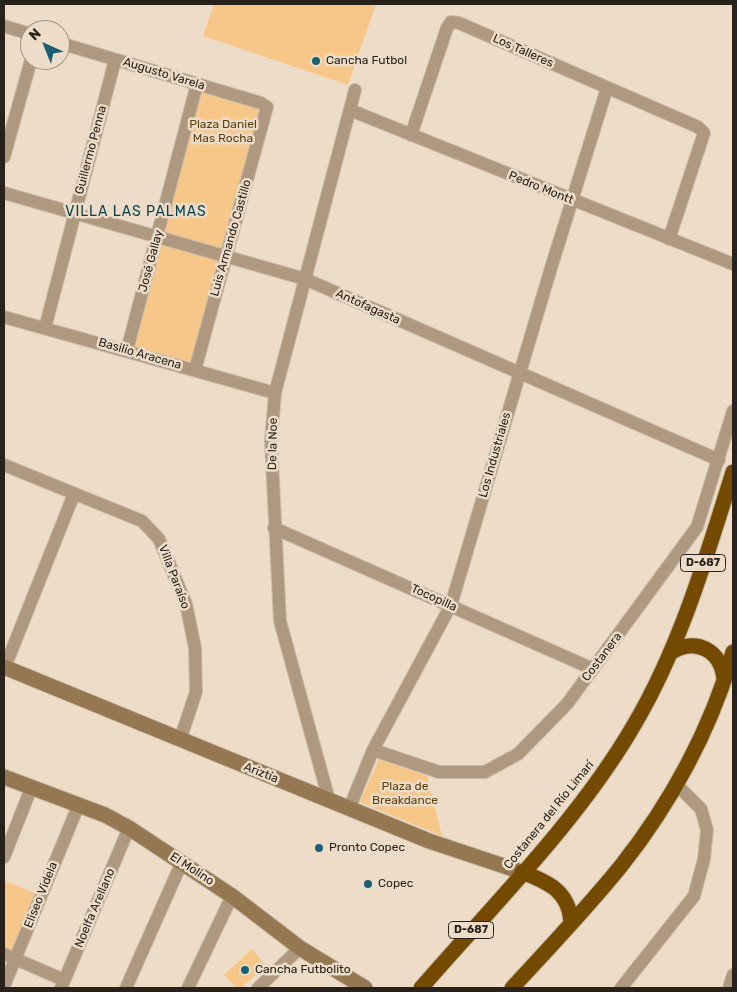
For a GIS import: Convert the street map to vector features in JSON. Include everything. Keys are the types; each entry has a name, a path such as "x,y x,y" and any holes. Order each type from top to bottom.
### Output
{"highway":[{"name":"Costanera del Río Limarí","path":"420,988 564,824 609,764 648,701 670,653 733,472"},
{"path":"670,653 690,645 704,648 718,660 724,680"},
{"path":"512,988 621,865 676,784 701,737 733,652"},
{"path":"522,872 549,883 559,891 568,906 571,922"}],"main road":[{"name":"Ariztía","path":"4,667 430,841 522,872"},
{"name":"El Molino","path":"4,777 79,804 129,828 232,896 300,948 361,987"}],"street":[{"name":"Los Talleres","path":"411,135 447,28 451,22 459,23 698,127 704,133 670,239"},
{"path":"4,26 20,31"},
{"name":"Augusto Varela","path":"70,46 267,107"},
{"name":"Guillermo Penna","path":"45,328 115,60"},
{"path":"4,157 28,70"},
{"name":"José Gallay","path":"127,350 197,84"},
{"name":"Los Industriales","path":"350,809 373,750 451,605 607,88"},
{"name":"De la Noe","path":"329,800 280,621 271,441 275,393 355,90"},
{"name":"Luis Armando Castillo","path":"196,370 225,256 267,107"},
{"name":"Pedro Montt","path":"350,110 733,264"},
{"name":"Antofagasta","path":"4,193 157,235 305,279 519,375 719,460"},
{"name":"Basilio Aracena","path":"4,317 275,393"},
{"name":"Costanera","path":"373,750 439,772 485,772 518,754 567,704 697,527 733,411"},
{"name":"Villa Paraíso","path":"4,466 142,521 159,539 186,604 195,648 196,692 180,740"},
{"path":"4,667 74,494"},
{"name":"Tocopilla","path":"274,528 593,669"},
{"path":"622,988 694,896 704,860 707,830 701,809 676,784"},
{"path":"4,857 32,786"},
{"name":"Eliseo Videla","path":"4,986 10,956 79,804"},
{"name":"Noelfa Arellano","path":"63,984 129,828"},
{"path":"126,988 182,862"},
{"path":"188,988 232,896"},
{"path":"258,988 300,948"},
{"path":"10,956 63,984"},
{"path":"729,988 733,975"}],"green space":[{"name":"Cancha Futbol","path":"214,4 376,4 348,85 203,36"},
{"name":"Plaza Daniel Mas Rocha","path":"199,87 266,107 224,252 161,234"},
{"path":"160,239 222,257 193,365 132,348"},
{"name":"Plaza de Breakdance","path":"379,759 427,776 442,836 360,802"},
{"path":"4,880 39,895 13,952 4,948"},
{"name":"Cancha Futbolito","path":"252,949 266,966 241,988 237,988 224,975"}],"place":[{"name":"Cancha Futbol","path":"316,61"},
{"name":"Pronto Copec","path":"319,848"},
{"name":"Copec","path":"368,884"},
{"name":"Cancha Futbolito","path":"245,970"}],"district":[{"name":"VILLA LAS PALMAS","path":"136,212"}]}
